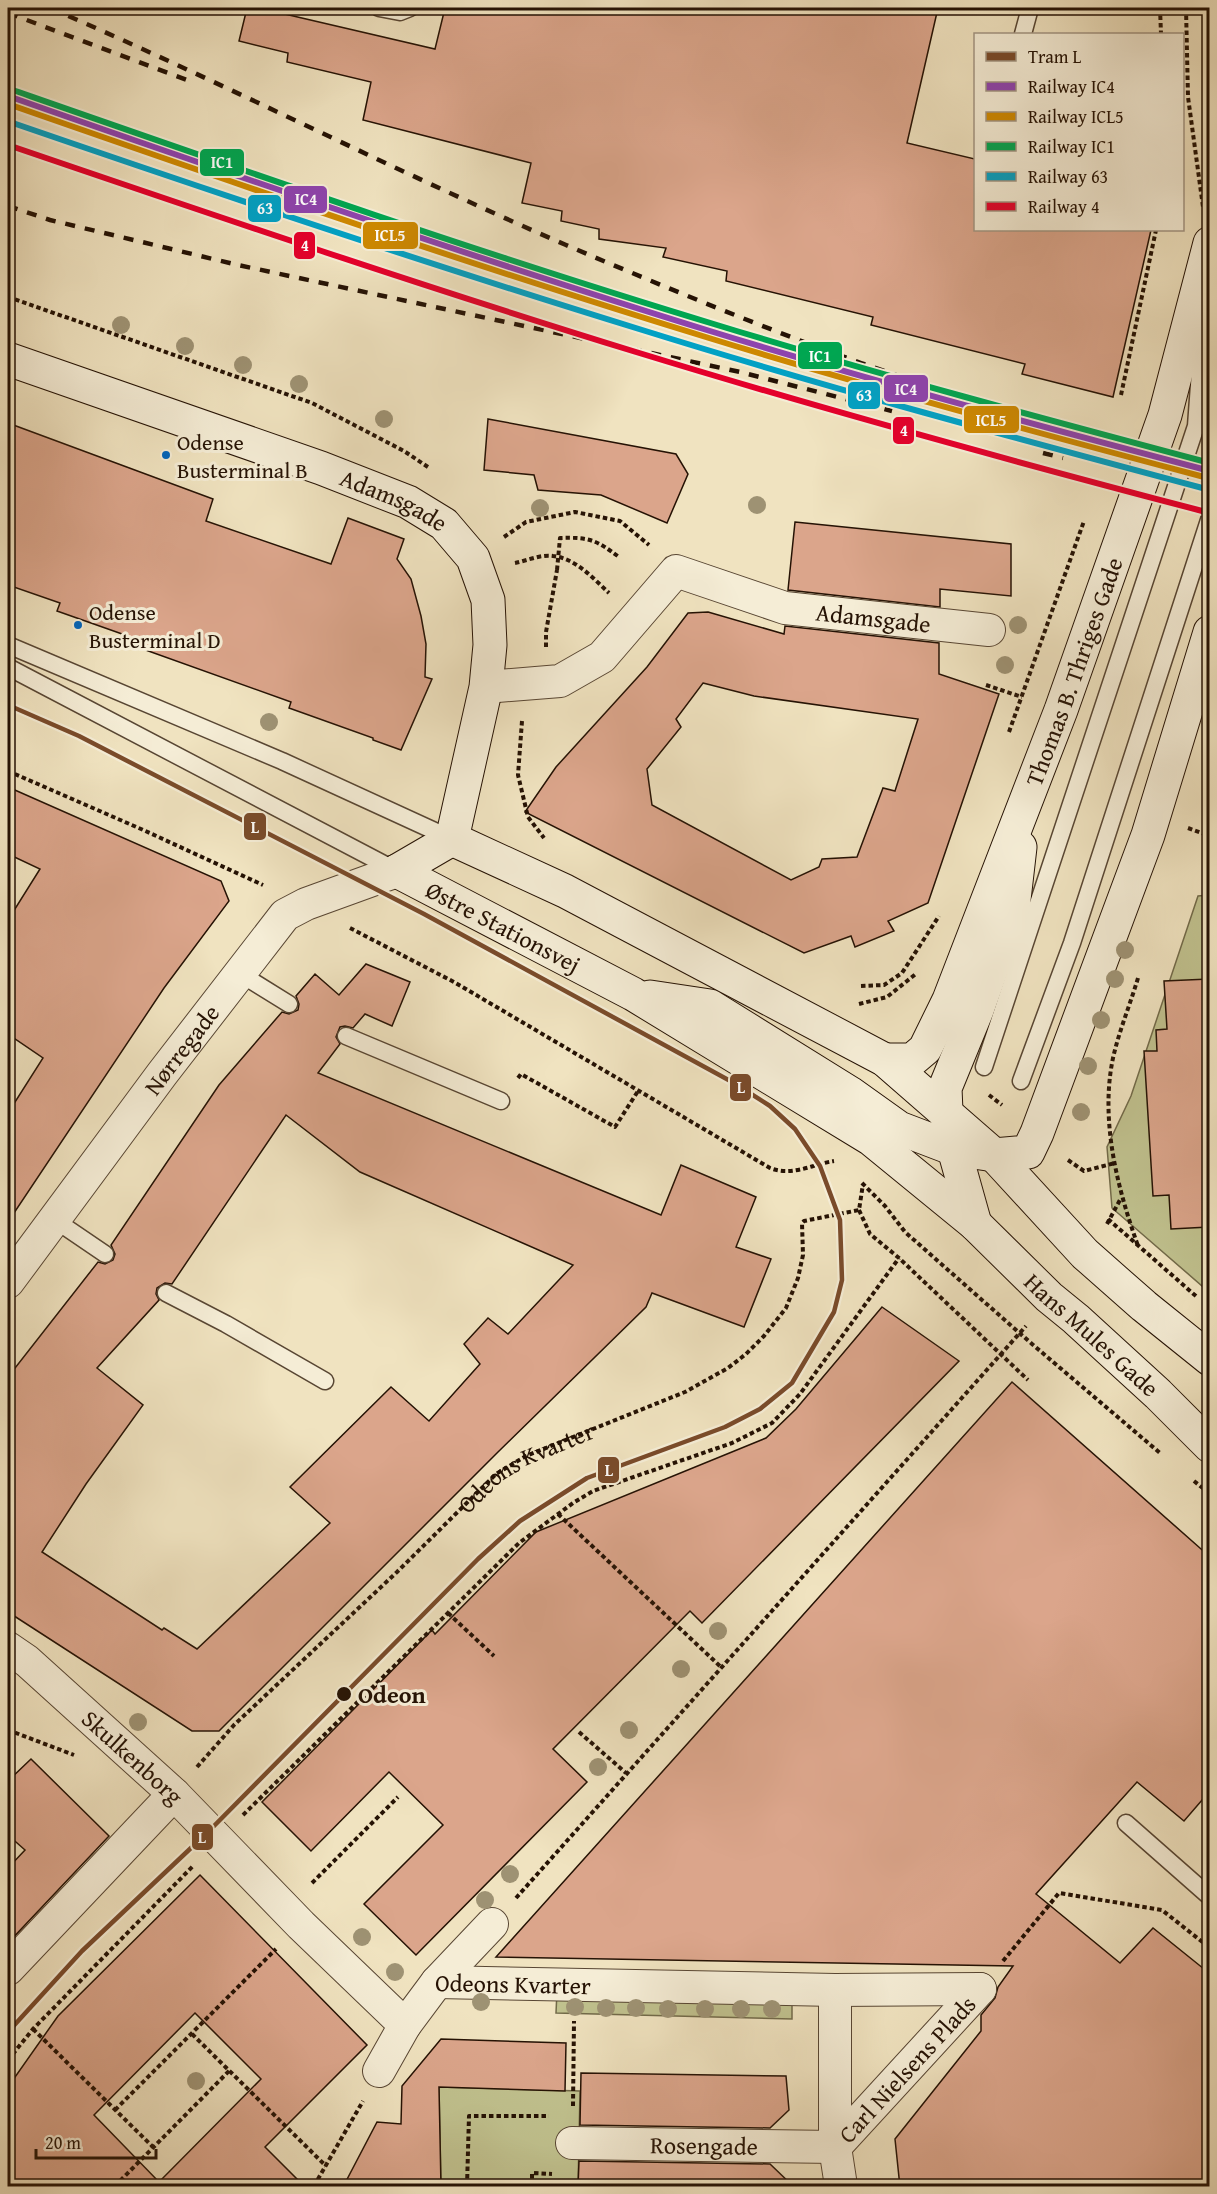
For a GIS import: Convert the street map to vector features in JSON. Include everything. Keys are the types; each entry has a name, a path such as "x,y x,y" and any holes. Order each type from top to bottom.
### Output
{"street":[{"name":"Thomas B. Thriges Gade","path":"885,1060 912,1060 925,1049 949,1000 1065,699 1165,415 1209,246"},
{"name":"Adamsgade","path":"8,360 321,468 408,502 444,524 473,558 488,600 490,645 486,687 452,839"},
{"path":"486,687 560,681 602,657 676,571"},
{"name":"Adamsgade","path":"676,571 785,608 989,630"},
{"path":"633,994 710,1006 850,1093 899,1128 954,1149 994,1155 1028,1152 1148,835 1209,632"},
{"path":"975,1224 946,1113 945,1088 976,1010 1012,908 1024,804"},
{"path":"397,871 452,839 565,891 885,1060 994,1155 1085,1254 1209,1359"},
{"name":"Nørregade","path":"8,1282 162,1074 285,915 306,904 397,871"},
{"name":"Østre Stationsvej","path":"397,871 633,994 871,1139 975,1224"},
{"name":"Hans Mules Gade","path":"975,1224 1049,1297 1158,1394 1209,1446"},
{"path":"1158,1394 1209,1433"},
{"name":"Skulkenborg","path":"8,1648 27,1660 174,1794 285,1909 405,2025"},
{"path":"8,1969 174,1794"},
{"name":"Odeons Kvarter","path":"437,1982 492,1924"},
{"path":"379,2071 405,2025 437,1982"},
{"name":"Odeons Kvarter","path":"437,1982 835,1990 980,1989"},
{"name":"Carl Nielsens Plads","path":"835,2147 980,1989"},
{"path":"835,1990 835,2147 841,2187"},
{"name":"Rosengade","path":"572,2130 835,2147"}],"lane":[{"path":"379,8 400,12 410,8"},
{"path":"1023,33 1030,8"},
{"path":"984,1067 1196,426 1209,246"},
{"path":"1021,1081 1072,943 1209,518"},
{"path":"10,647 282,761 452,839"},
{"name":"Østre Stationsvej","path":"8,667 397,871"},
{"path":"239,974 289,1004"},
{"path":"346,1036 501,1101"},
{"path":"56,1220 105,1254"},
{"path":"166,1293 226,1324 325,1382"},
{"path":"1126,1823 1209,1897"}],"path":[{"path":"1160,8 1161,33"},
{"path":"1186,8 1188,98 1209,246"},
{"path":"1121,395 1156,231"},
{"path":"8,297 312,403 404,451 423,464"},
{"path":"526,522 575,512 620,521 676,571"},
{"path":"1006,740 1084,521"},
{"path":"546,648 546,632 560,538 582,537 599,542 619,556"},
{"path":"515,564 552,555 569,560 589,574 611,595"},
{"path":"526,683 518,775 528,817 549,845"},
{"path":"986,685 1001,690"},
{"path":"8,771 306,904 454,982 778,1172 796,1171 840,1160"},
{"path":"1184,827 1209,836"},
{"path":"861,986 884,986 902,973 942,911"},
{"path":"851,1001 861,1004 887,997 922,969"},
{"path":"1138,1246 1121,1198 1107,1107 1113,1058 1140,970"},
{"path":"501,1101 521,1074 615,1126 638,1091"},
{"path":"1068,1160 1084,1171 1115,1163"},
{"path":"857,1177 885,1206 905,1232 1164,1457"},
{"path":"862,1184 859,1210 870,1234 1028,1380"},
{"path":"1121,1198 1110,1220 1201,1300"},
{"name":"Odeons Kvarter","path":"174,1794 234,1725 397,1572 496,1474 526,1456 685,1392 728,1368 746,1354 786,1308 798,1278 803,1255 802,1223 859,1210"},
{"path":"8,2060 33,2029 219,1839 519,1543 593,1491 732,1443 772,1423 800,1394 898,1258"},
{"path":"492,1924 1021,1333"},
{"path":"1191,1479 1209,1494"},
{"path":"558,1515 722,1668"},
{"path":"448,1613 494,1656"},
{"path":"579,1732 626,1773"},
{"path":"285,1909 398,1797"},
{"path":"980,1989 1059,1893 1162,1910 1209,1948"},
{"path":"115,2110 256,1970"},
{"path":"466,2187 470,2116 572,2130 575,2021 546,2020 547,1984"},
{"path":"33,2029 153,2147"},
{"path":"192,2034 326,2166"},
{"path":"115,2187 230,2070"},
{"path":"314,2187 379,2071"},
{"path":"532,2187 532,2173 554,2174"}],"green space":[{"path":"1209,895 1209,1292 1112,1208 1107,1147 1131,1096 1198,896"},
{"path":"557,1991 792,1997 792,2019 556,2013"},
{"path":"439,2087 580,2091 578,2186 441,2186"}],"building":[{"path":"247,8 259,8 435,49 445,8 938,8 907,143 974,159 974,231 1151,231 1113,397 1022,374 1025,364 871,325 873,317 726,281 727,271 663,257 666,248 599,239 599,229 561,221 562,211 522,203 531,163 363,120 371,82 287,62 288,53 239,41"},
{"path":"488,419 676,454 688,474 667,523 601,495 538,490 534,475 484,470"},
{"path":"8,423 213,499 206,521 331,564 348,518 404,539 397,559 411,579 426,644 425,677 432,679 401,750 289,708 291,702 140,648 142,641 57,611 60,603 8,585"},
{"path":"795,522 1011,544 1011,596 940,589 940,607 788,590"},
{"path":"708,612 784,634 785,626 939,643 939,674 999,694 928,903 888,921 894,931 855,947 851,936 804,953 525,812 556,767 647,667 688,613","holes":["703,683 754,696 918,719 895,791 883,788 857,857 822,859 819,867 791,880 652,805 647,769 681,727 676,719"]},
{"path":"8,787 221,881 229,901 164,988 8,1222 8,1113 43,1058 8,1034 8,920 40,869 8,854"},
{"path":"366,964 410,982 392,1026 365,1014 353,1028 340,1027 336,1037 340,1044 318,1073 661,1215 681,1165 756,1197 736,1247 771,1259 744,1327 652,1293 646,1307 219,1731 192,1731 8,1612 8,1377 98,1262 105,1264 113,1260 115,1254 111,1245 219,1085 282,1012 289,1014 298,1010 299,1004 296,996 315,974 339,995","holes":["286,1115 360,1172 573,1265 508,1334 488,1318 464,1344 480,1364 429,1421 391,1387 290,1487 330,1523 197,1649 164,1628 162,1630 42,1552 86,1484 143,1405 97,1368 159,1300 156,1294 157,1288 165,1283 172,1284"]},
{"path":"1209,979 1209,1227 1171,1229 1169,1195 1153,1196 1144,1051 1157,1051 1156,1030 1167,1029 1164,981"},
{"path":"882,1307 959,1361 702,1623 690,1611 553,1749 587,1782 416,1955 364,1904 443,1825 389,1772 311,1851 262,1802 432,1630 435,1634 536,1532 766,1438 796,1409"},
{"path":"1012,1382 1209,1556 1209,1792 1184,1821 1137,1782 1036,1894 1120,1963 1153,1928 1209,1973 1209,2187 900,2187 895,2139 981,2031 981,2015 995,1998 998,1987 1013,1966 496,1957"},
{"path":"31,1759 109,1836 8,1943 8,1868 25,1850 8,1835 8,1781"},
{"path":"200,1875 367,2045 265,2147 305,2187 22,2187 8,2172 8,2087 58,2016","holes":["195,2013 261,2079 159,2182 94,2115"]},
{"path":"441,2039 566,2043 565,2091 439,2087 441,2187 343,2187 377,2122 401,2124 402,2086"},
{"path":"581,2073 786,2076 789,2110 770,2128 580,2125"},
{"path":"579,2161 770,2164 794,2187 578,2187"}],"railway":[{"path":"50,8 519,225 723,310 904,378 1210,470"},
{"path":"8,13 195,83"},
{"path":"8,206 50,220 238,265 740,372 892,411"},
{"path":"1043,453 1063,458"}],"tram line":[{"name":"L","path":"8,705 79,736 424,914 734,1083 770,1106 795,1129 820,1166 840,1220 842,1280 834,1312 792,1383 760,1409 725,1427 587,1478 520,1521 478,1559 210,1830 82,1951 8,2032"}],"rail line":[{"name":"IC1","path":"10,89 362,211 628,298 901,379 1210,463"},
{"name":"IC4","path":"8,96 358,217 710,331 959,404 1210,471"},
{"name":"ICL5","path":"8,104 182,165 621,311 895,393 1208,478"},
{"name":"63","path":"10,122 402,254 710,351 1210,490"},
{"name":"4","path":"8,145 399,277 636,352 920,435 1206,512"}],"place":[{"name":"Odense Busterminal B","path":"166,455"},
{"name":"Odense Busterminal D","path":"78,625"},
{"name":"Odeon","path":"344,1694"}]}
